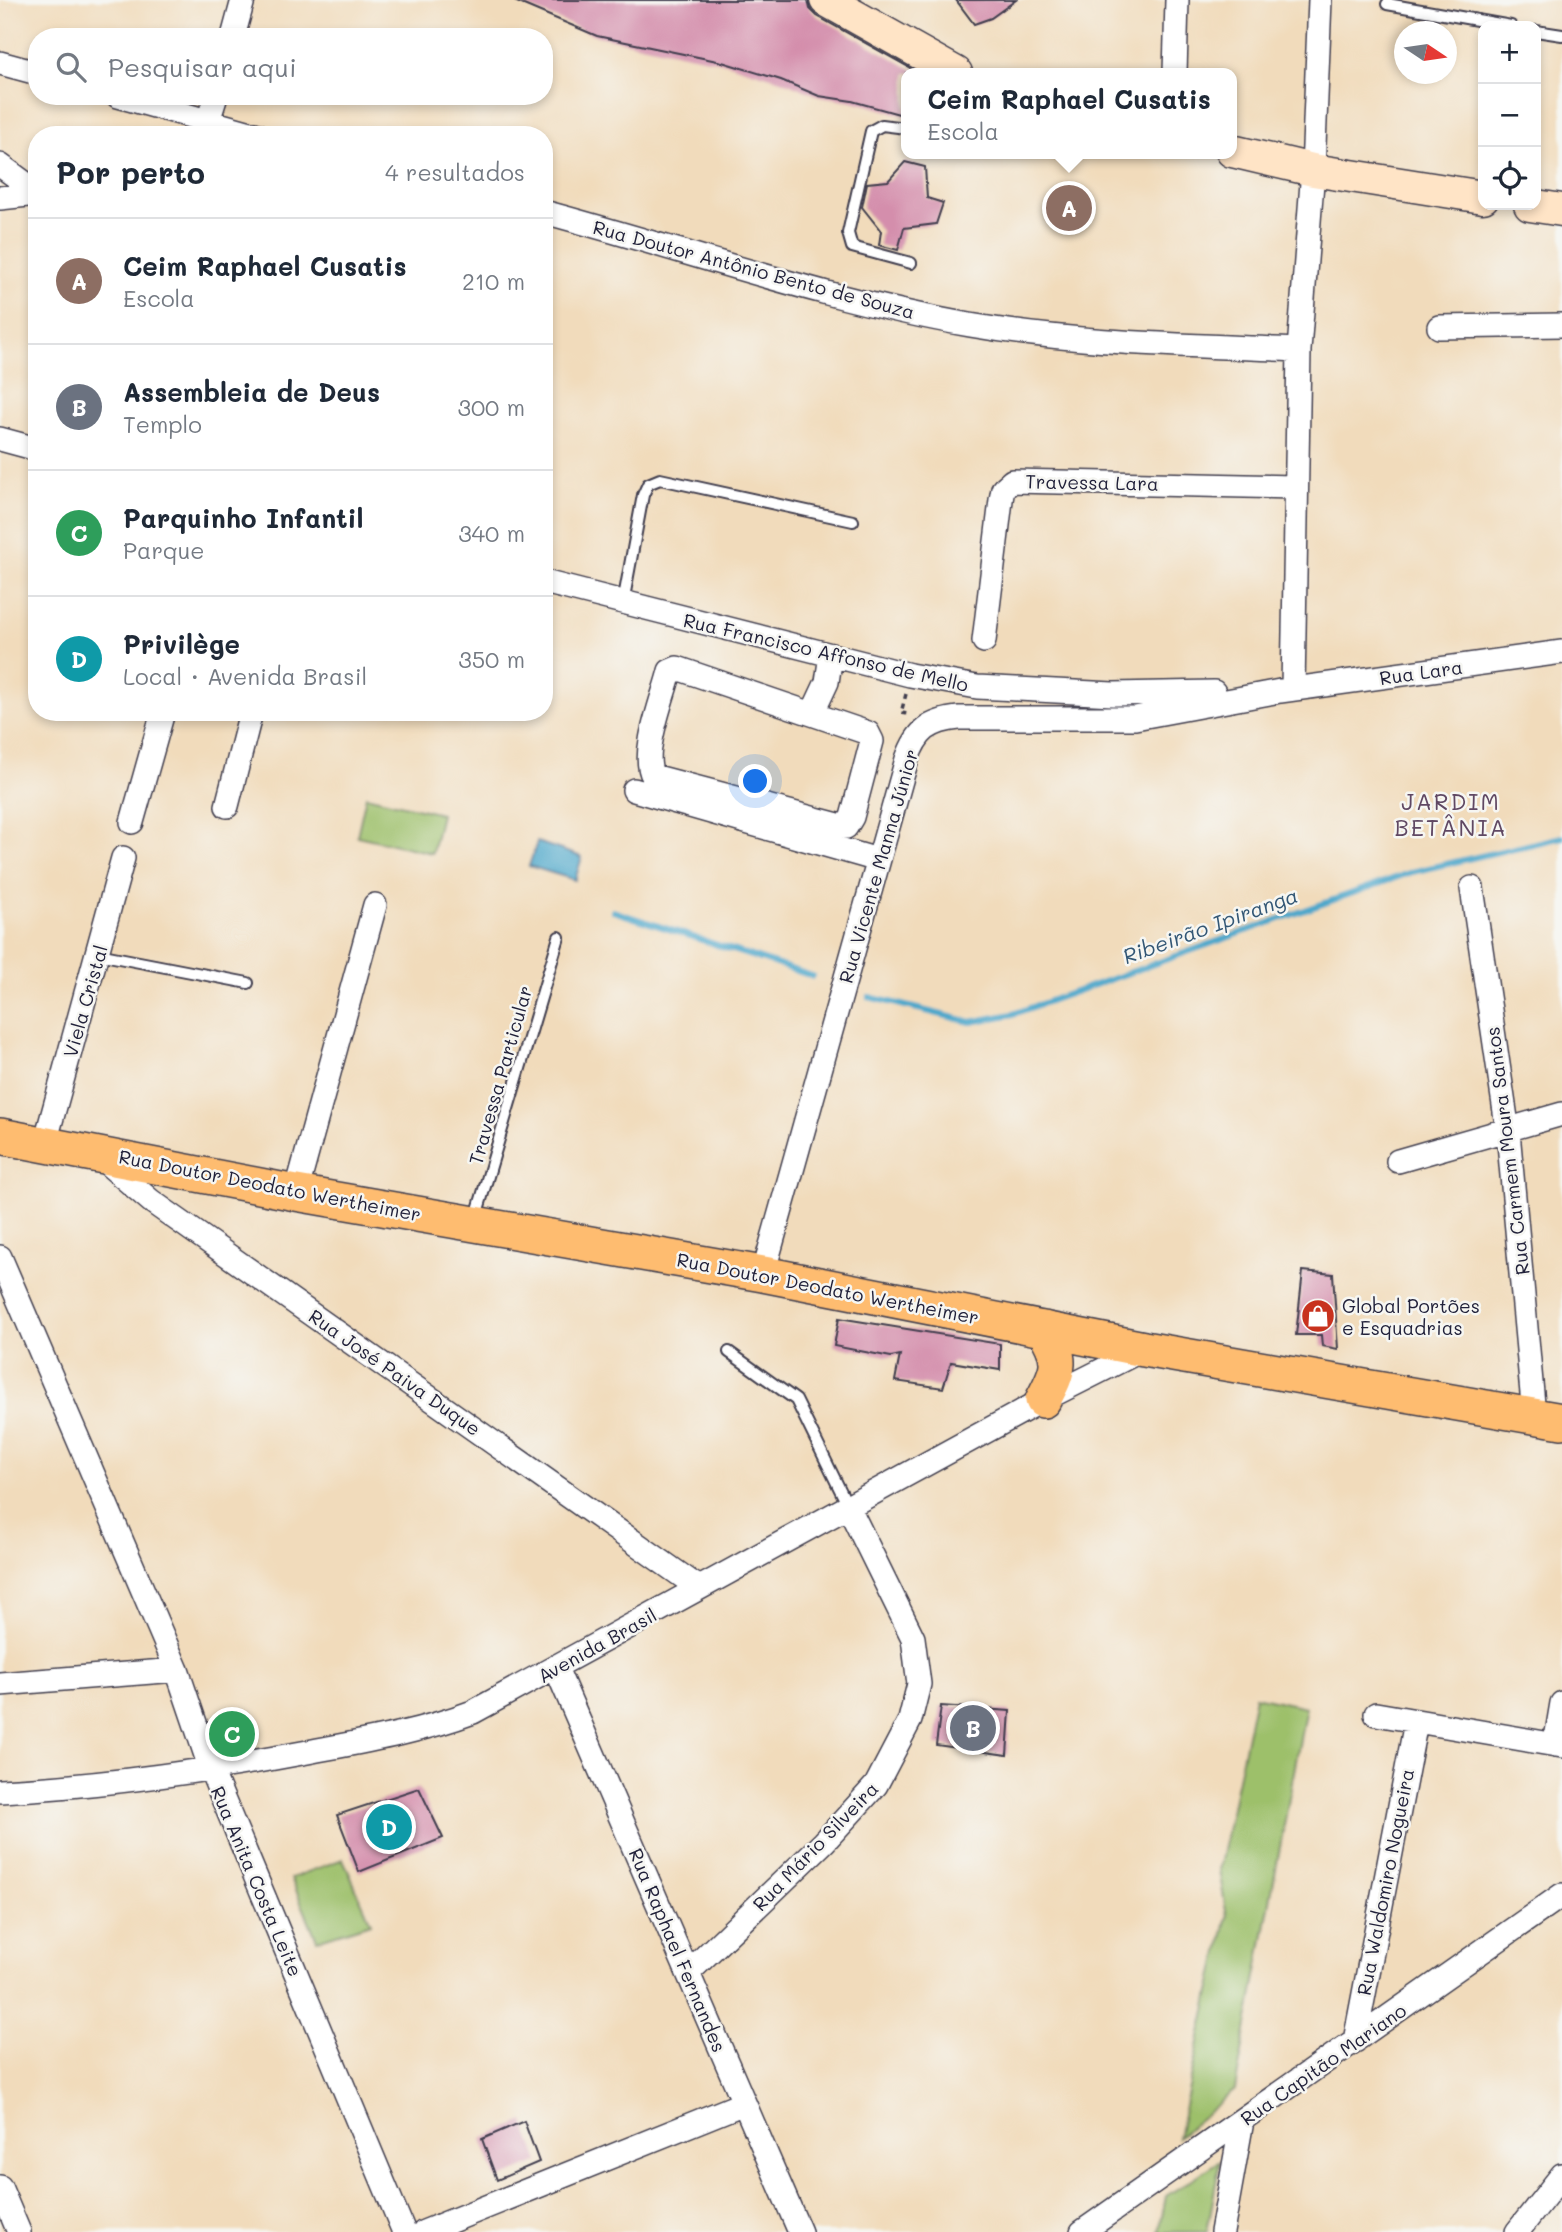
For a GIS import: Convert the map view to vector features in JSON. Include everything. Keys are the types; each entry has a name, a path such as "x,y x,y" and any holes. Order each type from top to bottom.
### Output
{"main road":[{"path":"826,0 855,8 948,68"},
{"path":"1237,152 1313,170 1478,196"},
{"path":"1541,207 1562,210"},
{"name":"Rua Doutor Deodato Wertheimer","path":"0,1136 296,1193 763,1274 1144,1349 1548,1418"},
{"path":"1043,1400 1059,1365 1057,1350 1044,1329"}],"street":[{"path":"235,28 243,0"},
{"path":"1175,68 1177,0"},
{"path":"940,720 1135,718 1286,690 1299,350 1313,170 1320,0"},
{"path":"0,63 28,71"},
{"path":"150,105 226,126"},
{"path":"208,121 213,105"},
{"path":"0,165 28,186"},
{"path":"0,198 28,194"},
{"name":"Rua Doutor Antônio Bento de Souza","path":"553,215 862,302 969,325 1060,339 1299,350"},
{"path":"1439,327 1562,325"},
{"path":"0,439 28,447"},
{"name":"Travessa Lara","path":"984,641 1001,500 1003,489 1012,481 1294,487"},
{"name":"Rua Francisco Affonso de Mello","path":"553,584 910,675 976,687 1113,694 1286,690"},
{"name":"Rua Lara","path":"1286,690 1562,652"},
{"path":"813,715 827,682 831,655"},
{"path":"677,667 813,715 857,728 868,733 872,741 852,817 846,827 653,776 648,768 648,752 670,671 677,667"},
{"name":"Rua Vicente Manna Júnior","path":"763,1274 913,743 923,728 940,720"},
{"path":"132,822 160,721"},
{"path":"227,806 249,721"},
{"path":"634,790 878,860"},
{"name":"Viela Cristal","path":"45,1143 99,954 123,858"},
{"name":"Rua Carmem Moura Santos","path":"1472,888 1548,1418"},
{"path":"296,1193 375,905"},
{"path":"1398,1161 1508,1132 1562,1114"},
{"name":"Rua José Paiva Duque","path":"94,1152 151,1201 699,1588"},
{"name":"Rua Anita Costa Leite","path":"0,1257 177,1670 211,1770 404,2232"},
{"name":"Avenida Brasil","path":"0,1791 79,1787 211,1770 436,1726 472,1712 556,1668 1043,1400 1144,1349"},
{"name":"Rua Mário Silveira","path":"688,1973 824,1842 876,1784 910,1720 919,1684 913,1638 848,1506"},
{"name":"Rua Raphael Fernandes","path":"556,1668 800,2232"},
{"path":"0,1684 177,1670"},
{"path":"1376,1714 1559,1746 1562,1703"},
{"name":"Rua Waldomiro Nogueira","path":"1355,2041 1416,1722"},
{"name":"Rua Capitão Mariano","path":"1082,2232 1562,1895"},
{"path":"425,2232 744,2103"},
{"path":"1222,2232 1242,2121"},
{"path":"1517,2232 1562,2175"},
{"path":"0,2186 19,2232"}],"lane":[{"path":"1387,4 1483,21"},
{"path":"1541,32 1562,35"},
{"path":"901,127 882,125 871,131 848,233 852,247 911,263"},
{"path":"623,603 643,495 648,484 660,478 853,521"},
{"name":"Travessa Particular","path":"474,1223 559,937"},
{"path":"99,954 248,982"},
{"path":"729,1352 796,1400 848,1506"}],"path":[{"path":"910,675 901,713 940,720"}],"green space":[{"path":"366,796 441,814 432,853 357,836"},
{"path":"1255,1696 1306,1707 1235,2090 1178,2137 1227,1916 1219,1870"},
{"path":"343,1859 371,1923 317,1940 291,1878"},
{"path":"1220,2161 1207,2232 1159,2232 1166,2196"}],"water":[{"path":"537,842 582,857 575,880 529,866"}],"building":[{"path":"512,0 808,0 810,9 817,16 910,68 901,68 901,115 852,101 819,96 781,80 722,62 597,36"},
{"path":"956,0 1016,0 991,18 974,24"},
{"path":"905,162 925,167 927,198 943,203 936,224 904,228 898,250 879,245 881,231 862,207 867,183 888,181"},
{"name":"Global Portões e Esquadrias","path":"1303,1271 1333,1274 1338,1349 1322,1346 1321,1335 1296,1335"},
{"path":"839,1318 1000,1344 1000,1370 951,1362 943,1388 895,1381 900,1355 891,1357 834,1346"},
{"path":"941,1706 1010,1711 1007,1755 936,1745"},
{"path":"419,1788 443,1838 359,1872 337,1815"},
{"path":"524,2121 539,2162 497,2180 482,2139"}],"waterway":[{"name":"Ribeirão Ipiranga","path":"869,997 971,1022 1013,1014 1412,872 1562,837"},
{"path":"613,911 812,976"}],"place":[{"name":"Ceim Raphael Cusatis","path":"1069,208"},
{"name":"Global Portões e Esquadrias","path":"1318,1316"},
{"name":"Assembleia de Deus","path":"973,1728"},
{"name":"Parquinho Infantil","path":"232,1734"},
{"name":"Privilège","path":"389,1827"}],"district":[{"name":"JARDIM BETÂNIA","path":"1451,814"}]}
